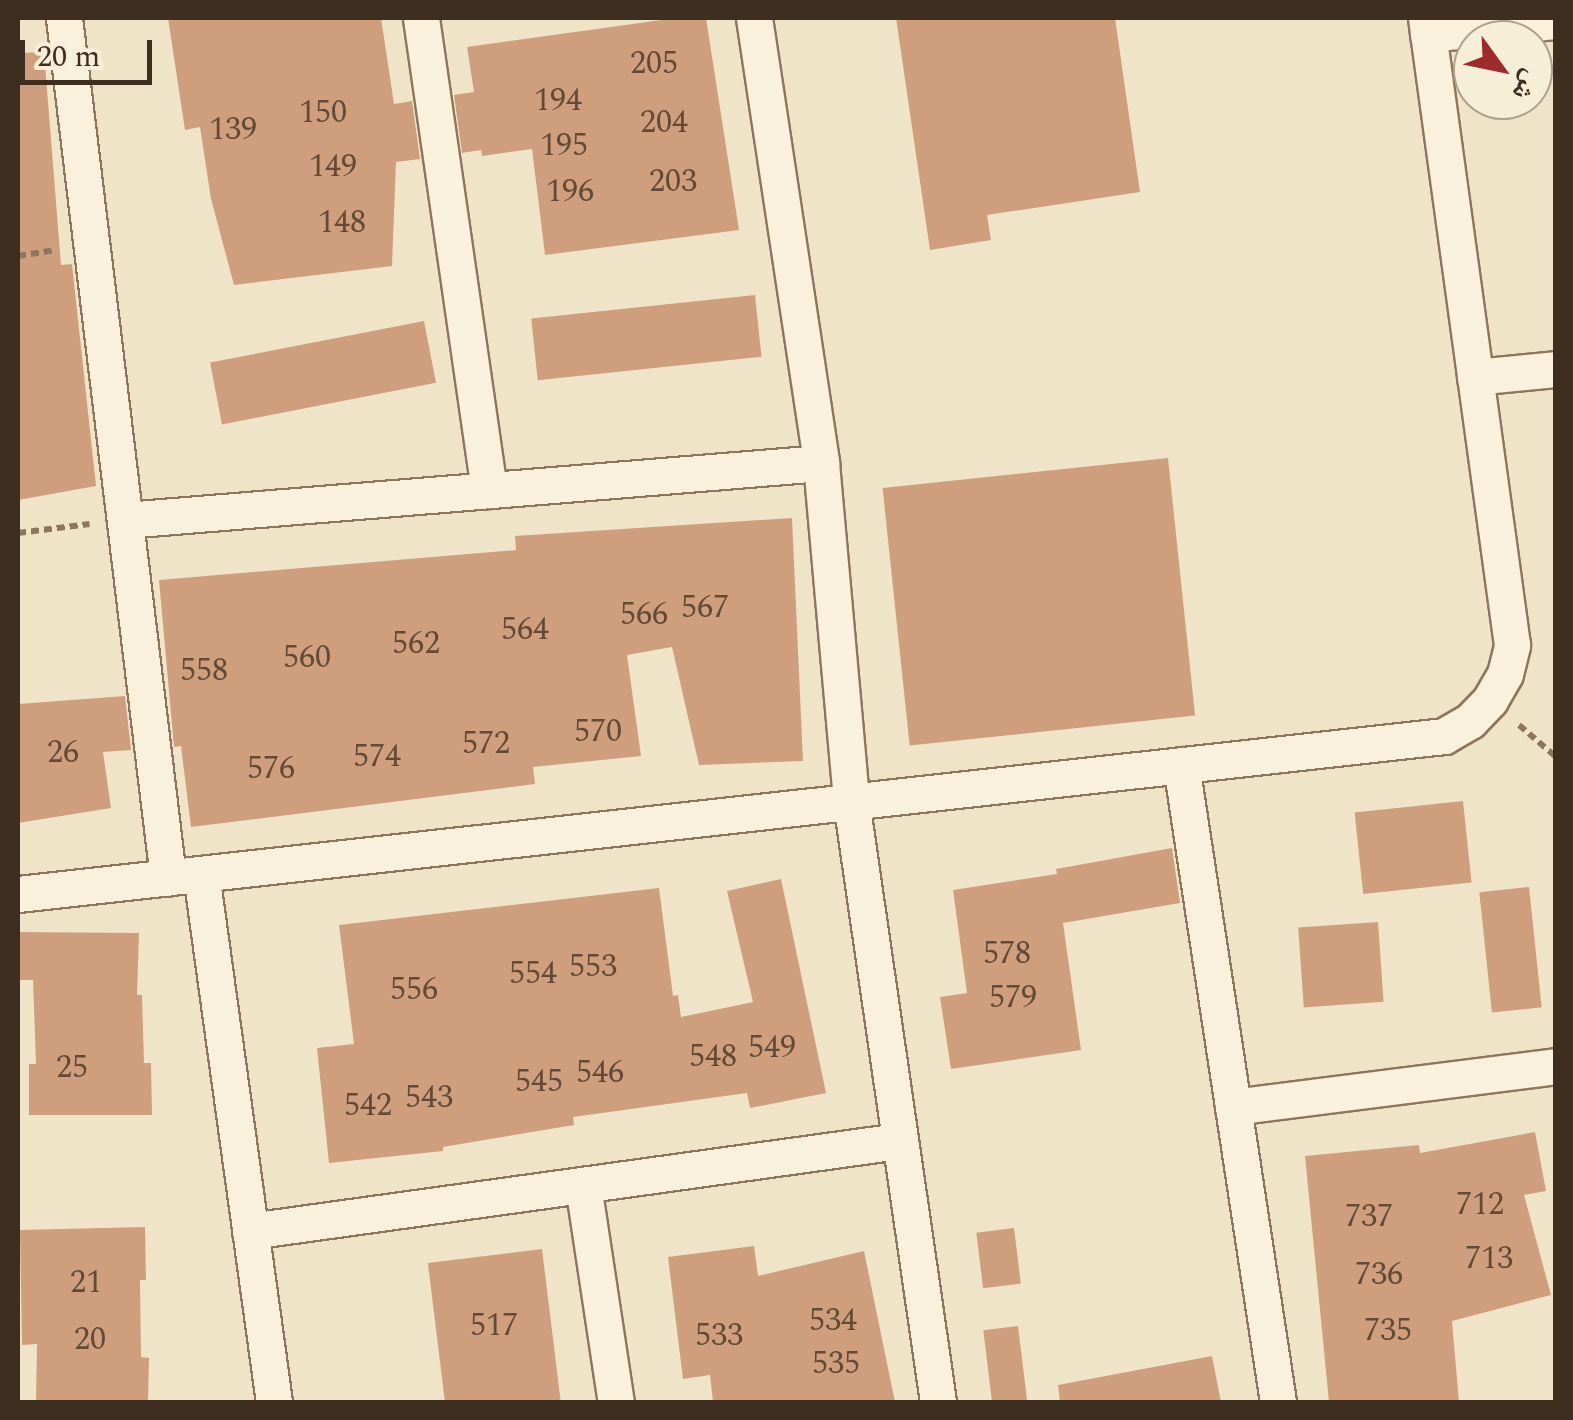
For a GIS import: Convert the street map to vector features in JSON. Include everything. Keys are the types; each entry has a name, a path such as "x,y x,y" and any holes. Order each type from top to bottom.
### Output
{"street":[{"path":"64,18 124,520 184,876 250,1231 274,1402"},
{"path":"421,18 489,490"},
{"path":"754,18 821,463 851,802 938,1402"},
{"path":"18,894 1444,736 1470,721 1490,700 1505,674 1512,645 1427,26 1556,22"},
{"path":"1475,377 1556,369"},
{"path":"124,520 821,463"},
{"path":"1181,764 1278,1402"},
{"path":"1233,1107 1556,1066"},
{"path":"250,1231 900,1141"},
{"path":"583,1185 616,1402"}],"path":[{"path":"18,533 124,520"}],"building":[{"path":"168,18 381,18 394,104 412,101 420,159 396,162 392,266 234,285 211,199 200,127 185,130"},
{"path":"676,18 706,18 739,230 545,255 532,149 482,156 481,150 462,153 454,95 474,92 467,47"},
{"path":"896,18 1115,18 1140,192 987,215 991,240 930,250"},
{"path":"44,52 61,265 72,264 96,486 18,500 18,53"},
{"path":"755,295 761,357 538,380 531,319"},
{"path":"424,321 436,383 222,424 210,363"},
{"path":"1168,458 1195,716 910,746 883,488"},
{"path":"792,518 803,761 699,765 672,647 627,655 641,756 533,767 535,784 191,827 181,746 174,747 159,580 516,550 515,536"},
{"path":"125,696 131,750 103,752 111,808 18,823 18,704"},
{"path":"1463,801 1472,883 1363,894 1355,812"},
{"path":"1172,848 1180,903 1063,923 1081,1050 951,1069 940,997 967,993 953,890 1057,874 1056,869"},
{"path":"781,879 826,1093 750,1108 747,1093 573,1117 574,1125 443,1147 443,1151 329,1163 317,1048 354,1044 339,925 659,888 673,996 678,995 681,1017 753,1002 727,891"},
{"path":"1529,887 1542,1007 1492,1013 1479,892"},
{"path":"1378,922 1384,1002 1304,1007 1298,928"},
{"path":"18,932 139,933 137,995 142,995 144,1063 151,1063 152,1115 29,1115 29,1064 36,1064 33,980 18,980"},
{"path":"1535,1132 1546,1191 1524,1195 1551,1295 1452,1321 1459,1402 1329,1402 1305,1156 1419,1145 1420,1153"},
{"path":"145,1227 146,1280 140,1280 141,1357 149,1358 148,1402 36,1402 37,1344 22,1345 20,1230"},
{"path":"1014,1228 1021,1284 983,1288 976,1233"},
{"path":"754,1246 758,1276 864,1251 895,1402 713,1402 710,1375 683,1379 668,1257"},
{"path":"542,1249 561,1402 445,1402 428,1263"},
{"path":"1018,1326 1027,1402 992,1402 983,1330"},
{"path":"1212,1356 1221,1402 1060,1402 1058,1385"}]}
